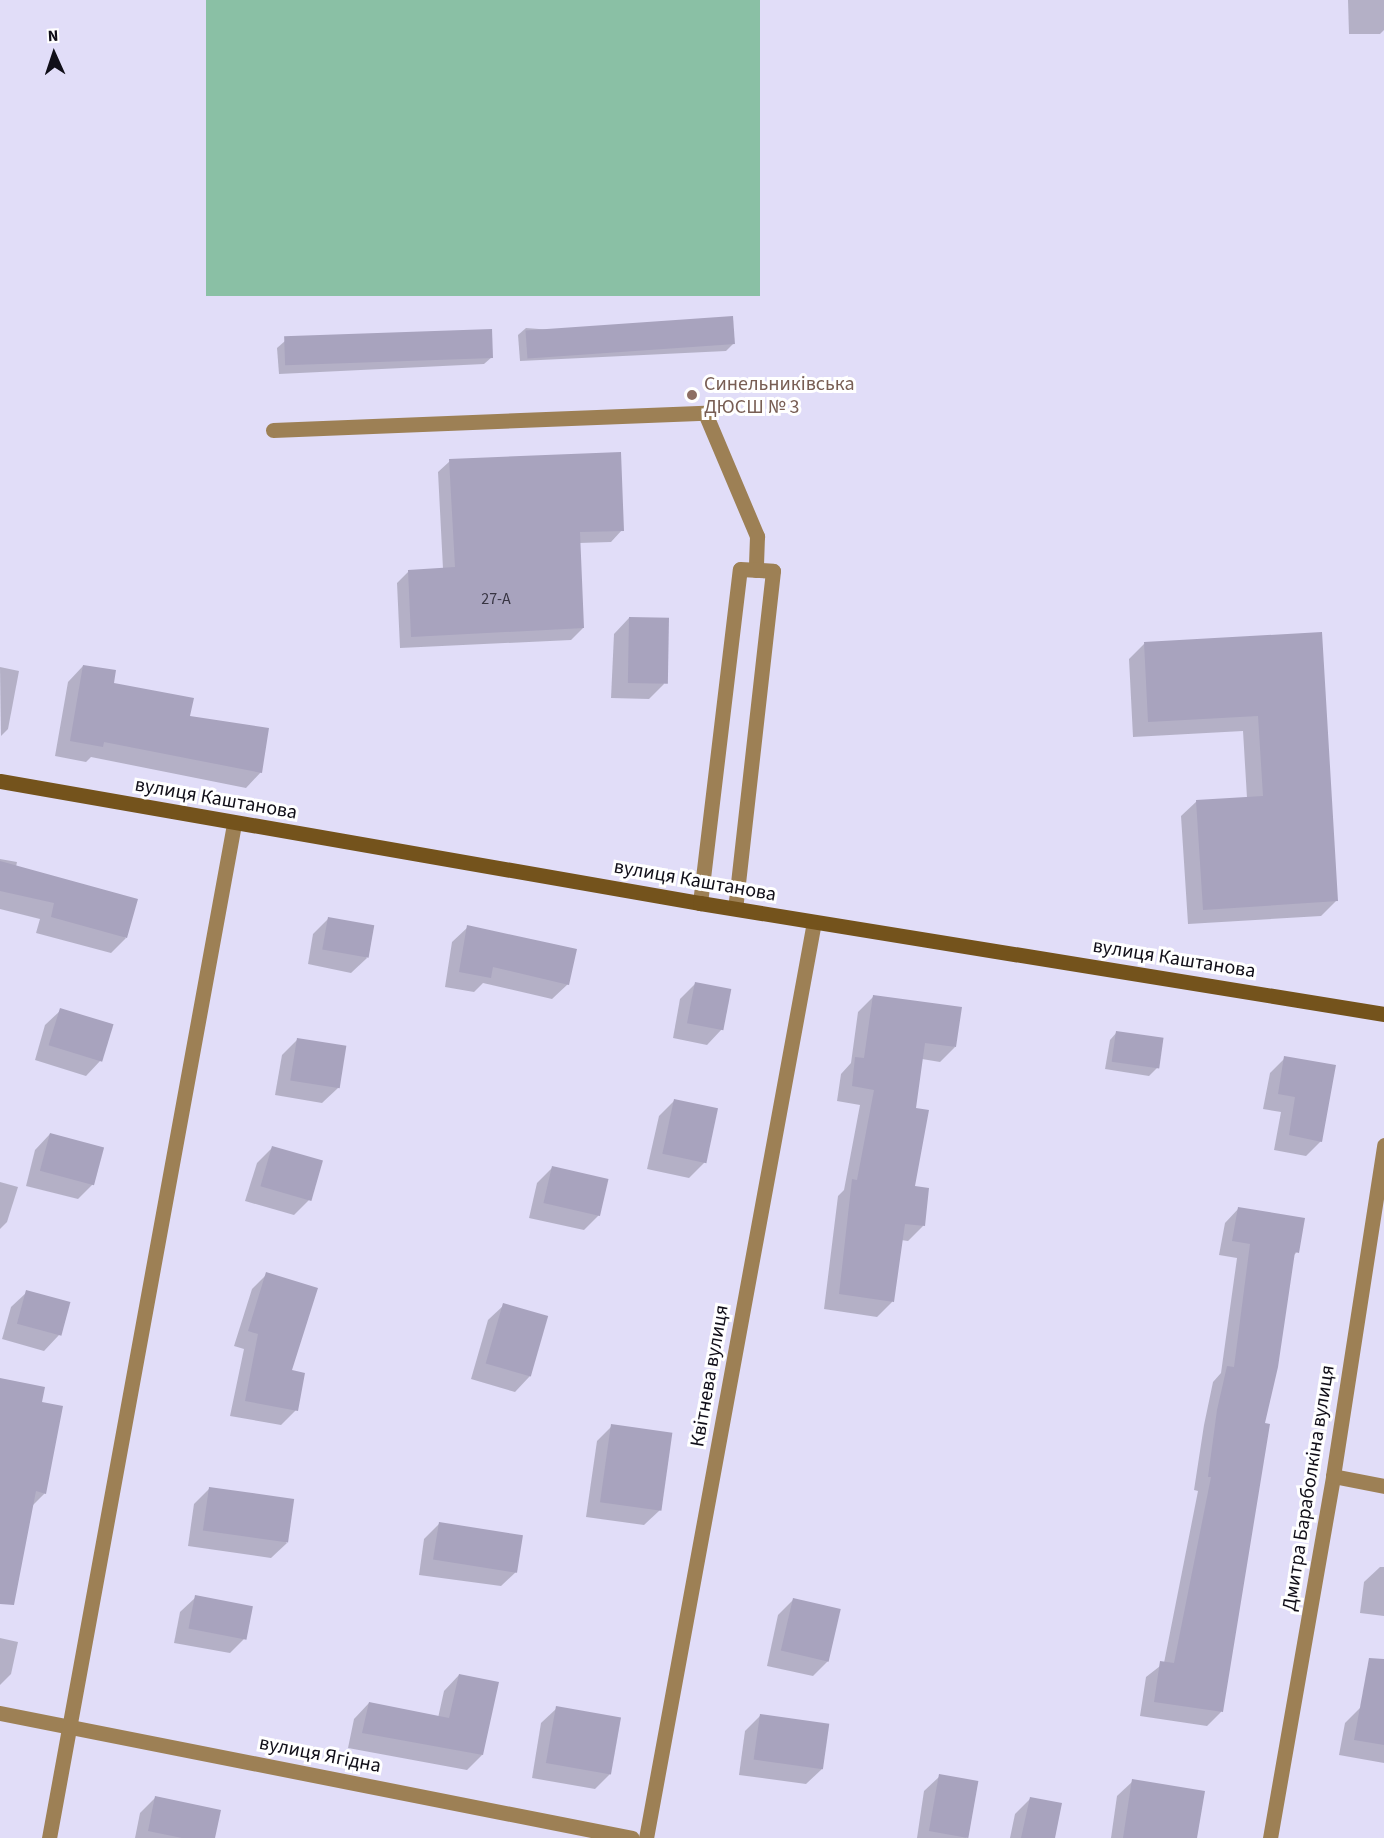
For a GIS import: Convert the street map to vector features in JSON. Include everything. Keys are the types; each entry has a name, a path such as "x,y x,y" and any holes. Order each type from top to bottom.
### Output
{"street":[{"path":"273,430 705,413 757,537 756,570"},
{"path":"700,903 740,569 773,571 735,908"},
{"name":"вулиця Каштанова","path":"0,781 234,824 700,903 1384,1014"},
{"path":"49,1838 234,824"},
{"name":"Квітнева вулиця","path":"646,1838 814,922"},
{"name":"Дмитра Бараболкіна вулиця","path":"1270,1838 1333,1476 1384,1145"},
{"path":"1333,1476 1384,1486"},
{"name":"вулиця Ягідна","path":"0,1713 632,1838"}],"green space":[{"path":"206,0 760,0 760,296 206,296"}],"building":[{"path":"733,316 735,344 527,358 526,331"},
{"path":"492,329 493,358 285,365 284,336"},
{"path":"621,452 624,531 580,532 584,628 411,637 408,570 455,567 449,459"},
{"path":"629,617 669,618 668,684 628,683"},
{"path":"1322,632 1338,901 1203,910 1196,800 1263,796 1258,716 1148,722 1144,642"},
{"path":"83,665 116,670 114,683 194,698 190,716 269,728 262,773 104,742 103,747 70,741"},
{"path":"0,861 138,899 127,938 51,917 54,903 0,891"},
{"path":"328,917 374,925 369,958 322,949"},
{"path":"467,925 577,949 569,985 493,967 491,978 459,972"},
{"path":"695,982 731,989 723,1030 687,1023"},
{"path":"873,995 962,1007 956,1047 925,1043 916,1108 929,1110 915,1186 929,1188 925,1226 905,1224 894,1302 839,1294 852,1179 857,1180 874,1090 852,1086 855,1057 864,1058"},
{"path":"60,1008 114,1024 102,1062 49,1045"},
{"path":"1116,1031 1164,1038 1159,1068 1112,1062"},
{"path":"297,1038 346,1046 340,1088 290,1080"},
{"path":"1284,1056 1336,1065 1322,1142 1289,1135 1295,1097 1278,1094"},
{"path":"674,1099 718,1108 706,1163 662,1154"},
{"path":"50,1133 104,1147 94,1185 40,1171"},
{"path":"272,1146 323,1161 311,1201 260,1186"},
{"path":"552,1166 609,1179 600,1216 543,1203"},
{"path":"1238,1207 1305,1218 1299,1253 1295,1252 1278,1367 1265,1423 1270,1424 1223,1712 1154,1702 1160,1661 1174,1663 1211,1477 1208,1477 1217,1410 1227,1366 1234,1367 1250,1244 1232,1241"},
{"path":"266,1272 318,1288 292,1370 305,1373 298,1411 245,1401 258,1334 248,1331"},
{"path":"26,1290 70,1302 61,1336 17,1324"},
{"path":"503,1303 548,1316 531,1377 486,1364"},
{"path":"0,1378 45,1387 42,1402 63,1406 46,1494 36,1491 14,1605 0,1604"},
{"path":"611,1424 672,1433 661,1511 600,1502"},
{"path":"209,1487 294,1499 288,1543 203,1531"},
{"path":"439,1522 523,1535 517,1573 433,1560"},
{"path":"195,1595 253,1606 246,1640 189,1628"},
{"path":"793,1598 841,1609 829,1662 781,1651"},
{"path":"1369,1658 1384,1659 1384,1745 1354,1740"},
{"path":"459,1674 499,1682 483,1755 362,1733 369,1702 449,1718"},
{"path":"556,1706 621,1717 611,1775 546,1763"},
{"path":"760,1714 829,1724 823,1769 754,1760"},
{"path":"939,1774 978,1781 968,1838 929,1831"},
{"path":"1132,1779 1205,1791 1197,1838 1123,1838"},
{"path":"155,1796 221,1810 215,1838 182,1838 148,1831"},
{"path":"1030,1797 1062,1803 1055,1838 1021,1838"}],"place":[{"name":"Синельниківська ДЮСШ № 3","path":"692,395"}]}
